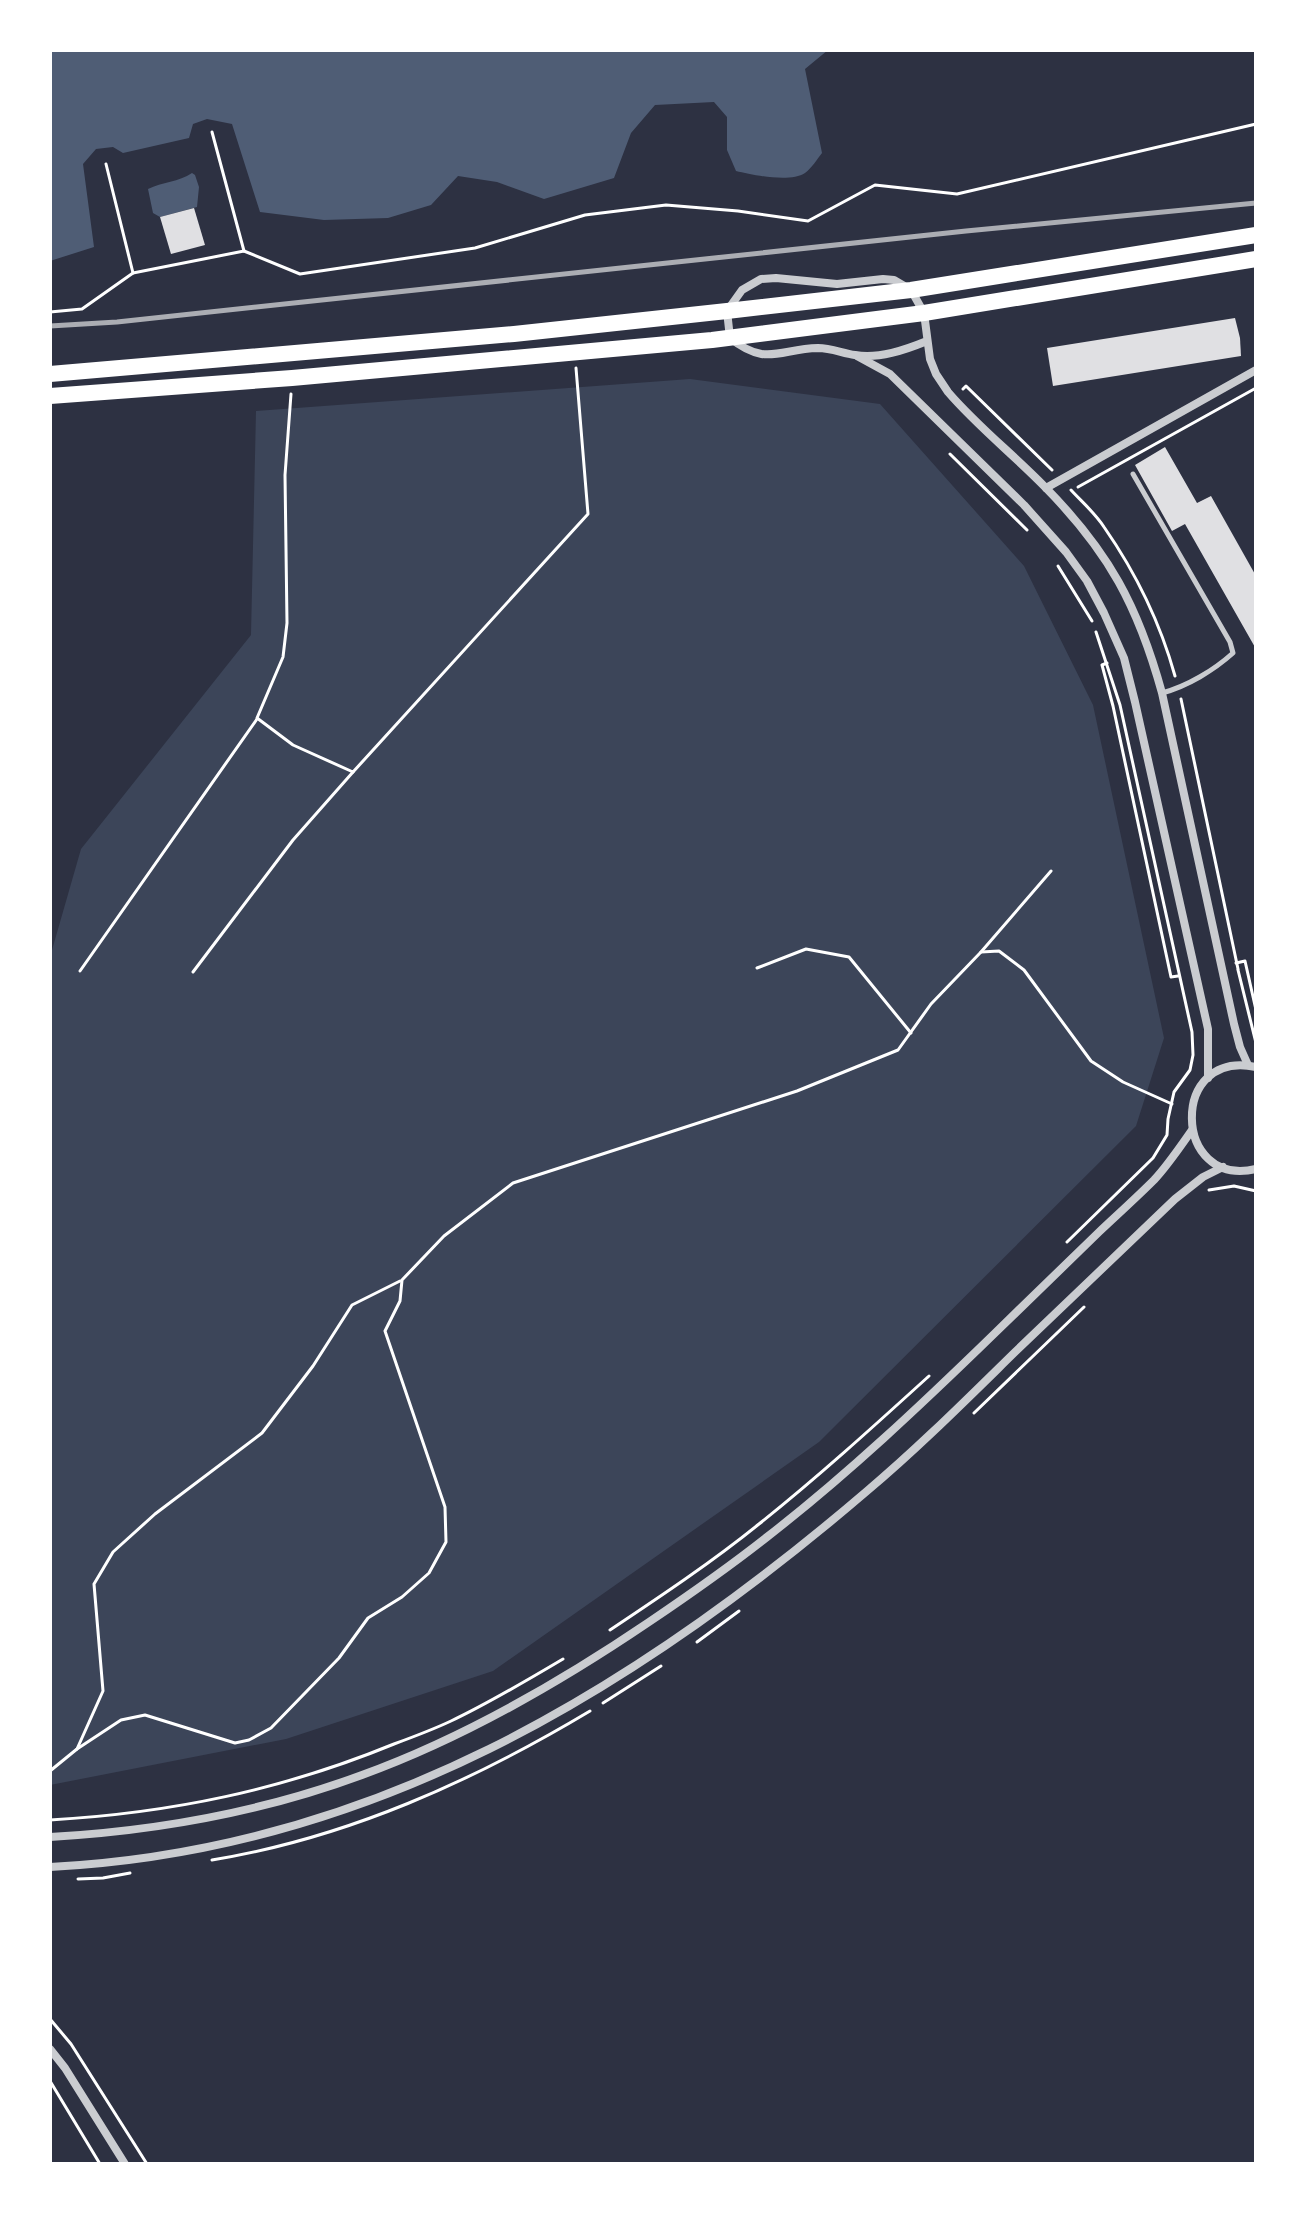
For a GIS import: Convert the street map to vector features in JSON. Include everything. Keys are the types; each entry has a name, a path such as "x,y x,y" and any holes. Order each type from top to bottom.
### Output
{"highway":[{"path":"50,374 514,334 911,290 1256,235"},
{"path":"50,396 292,378 730,338 924,313 1256,259"}],"street":[{"path":"1208,1078 1208,1029 1135,702 1124,658 1087,581 1024,505 890,374 856,355 837,350 820,348 766,355 751,352 730,338 727,311 742,290 761,279 837,284 883,279 894,280 911,290 924,313 930,359 948,392 1046,488 1089,536 1117,578 1131,602 1150,649 1234,1024 1240,1047 1252,1066"},
{"path":"856,355 881,354 927,341"},
{"path":"1046,488 1256,370"},
{"path":"1252,1066 1234,1066 1208,1078 1199,1089 1190,1116 1198,1146 1209,1158 1237,1171 1255,1171"},
{"path":"50,1837 151,1828 225,1815 300,1796 363,1775 455,1736 530,1698 595,1659 768,1537 849,1468 951,1376 1156,1178 1192,1130"},
{"path":"50,1867 156,1857 231,1843 308,1823 373,1801 466,1762 544,1722 702,1620 867,1491 1175,1199 1203,1177 1223,1167"},
{"path":"50,2049 125,2164"}],"lane":[{"path":"1133,474 1230,642 1233,653 1179,689 1162,693"}],"path":[{"path":"50,312 82,309 133,273 244,251 300,274 475,248 585,215 666,205 808,221 875,185 957,194 1256,124"},
{"path":"212,132 244,251"},
{"path":"106,164 133,273"},
{"path":"193,972 293,840 588,514 574,352"},
{"path":"80,971 257,718 283,657 287,623 285,475 292,378"},
{"path":"1078,487 1256,388"},
{"path":"945,449 1033,536"},
{"path":"1052,557 1093,624 1110,662 1192,1032 1193,1055 1190,1070 1174,1092 1167,1135 1153,1158 1064,1246"},
{"path":"1160,646 1171,643"},
{"path":"1110,662 1102,665 1171,977"},
{"path":"257,718 293,745 353,772"},
{"path":"77,1749 103,1691 94,1584 113,1552 155,1514 262,1433 313,1366 352,1305 402,1280 444,1236 513,1183 797,1091 898,1050 931,1004 1051,871"},
{"path":"757,968 806,949 849,957 911,1033"},
{"path":"981,952 999,951 1024,970 1091,1061 1123,1082 1172,1104"},
{"path":"1245,961 1256,1010"},
{"path":"50,1771 121,1720 145,1715 235,1743 249,1740 271,1728 293,1708 339,1658 368,1618 402,1597 429,1573 446,1542 445,1507 385,1331 400,1301 402,1280"},
{"path":"600,1637 758,1525 928,1377"},
{"path":"50,1820 148,1812 222,1799 295,1781 449,1722 575,1653"},
{"path":"50,2019 71,2044 147,2164"},
{"path":"50,2081 100,2164"}],"shaded area":[{"path":"50,50 828,50 805,69 822,153 808,171 798,176 771,177 736,171 727,150 727,117 714,102 655,105 631,133 614,178 544,199 497,182 458,176 431,205 388,218 324,220 260,212 232,124 207,119 193,124 189,138 123,153 113,147 96,149 83,164 94,247 50,261"},
{"path":"192,173 199,187 197,207 160,217 153,213 148,189"},
{"path":"690,379 880,404 1024,566 1093,705 1164,1038 1136,1126 819,1442 493,1671 286,1739 50,1785 50,957 81,849 251,635 256,411"}],"building":[{"path":"194,208 205,245 171,254 160,217"},
{"path":"1235,318 1241,356 1053,386 1047,348"},
{"path":"1165,447 1197,503 1211,496 1256,576 1256,649 1185,524 1172,531 1135,465"}],"railway":[{"path":"50,326 117,322 1256,203"}]}
